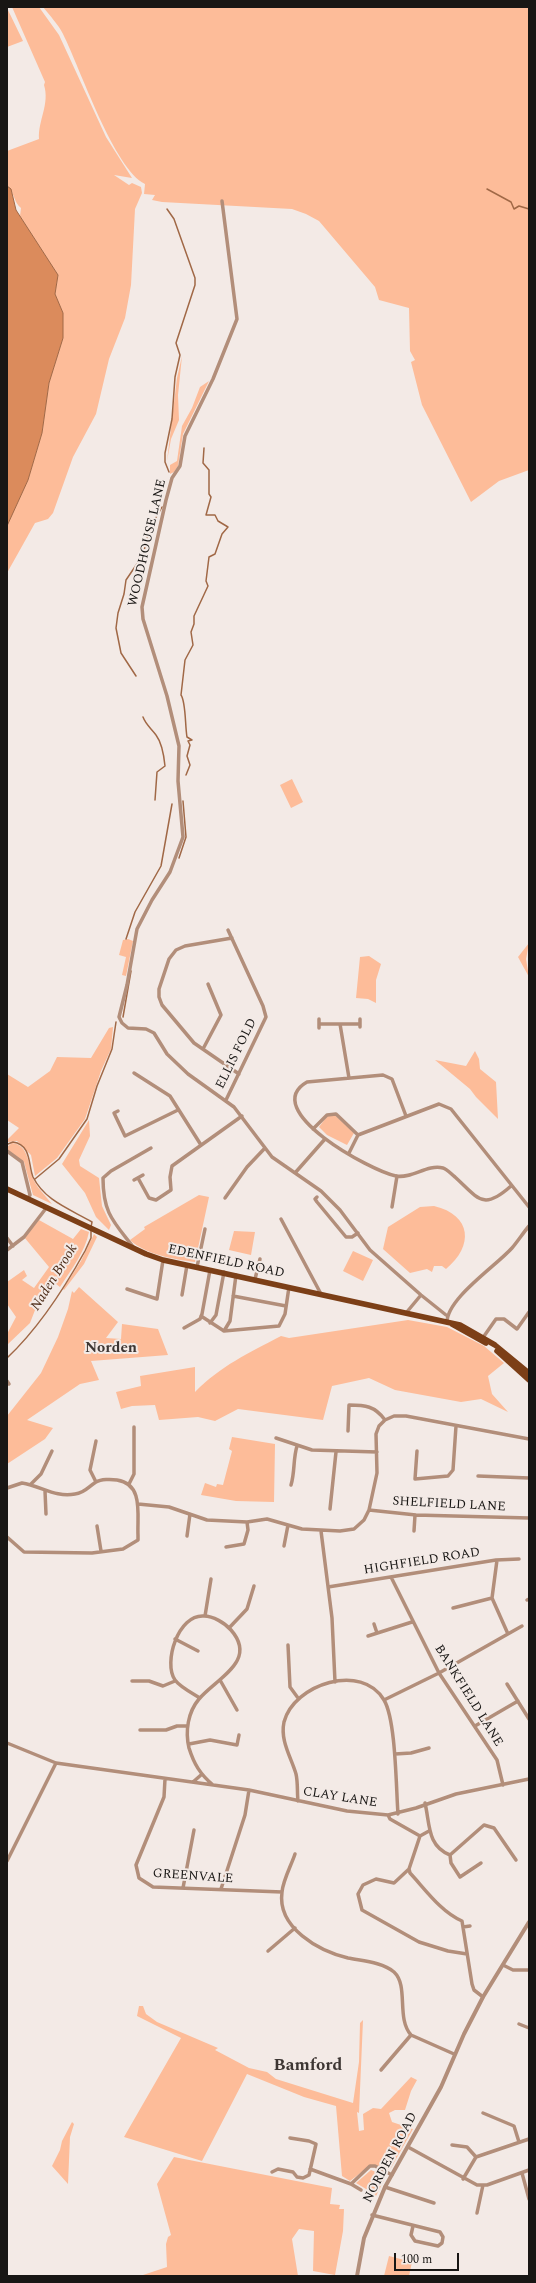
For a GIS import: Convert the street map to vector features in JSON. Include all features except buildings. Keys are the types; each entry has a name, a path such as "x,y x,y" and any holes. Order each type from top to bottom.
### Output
{"main road":[{"name":"EDENFIELD ROAD","path":"7,1189 92,1227 135,1249 163,1260 224,1272 449,1323 460,1330 483,1339 519,1363 529,1373"},
{"name":"EDENFIELD ROAD","path":"483,1339 516,1366 529,1380"}],"street":[{"name":"WOODHOUSE LANE","path":"222,201 237,319 213,379 187,431 180,466 172,478 166,500 142,607 142,619 167,696 179,746 178,781 183,837 170,872 152,900 137,929 127,985 119,1017 122,1023 128,1028 152,1031 167,1054 188,1074 226,1100 242,1116 272,1157 321,1191 340,1210 370,1250 421,1296 446,1315"},
{"name":"ELLIS FOLD","path":"226,1100 266,1017 264,1006 228,930"},
{"path":"232,938 185,946 176,950 169,959 159,989 162,1005 186,1034 202,1049 239,1074"},
{"path":"202,1049 221,1014 208,984"},
{"path":"205,990 210,989"},
{"path":"319,1024 360,1023"},
{"path":"340,1024 349,1078"},
{"path":"134,1073 170,1096 201,1145"},
{"path":"406,1116 392,1079 383,1075 307,1082 299,1086 295,1101 296,1110 302,1119 325,1139 385,1173 397,1176 434,1167 445,1169 477,1197 488,1201 497,1198 512,1186"},
{"path":"349,1153 358,1135 439,1104 451,1109 529,1207"},
{"path":"118,1110 114,1113 125,1136"},
{"path":"119,1139 178,1110"},
{"path":"313,1129 327,1115 336,1114 358,1135"},
{"path":"138,1178 149,1198 156,1200 172,1190 170,1177 172,1166 242,1116"},
{"path":"294,1173 325,1139"},
{"path":"135,1249 118,1230 108,1212 102,1190 102,1178 111,1171 151,1148"},
{"path":"225,1198 247,1167 265,1148"},
{"path":"7,1153 22,1162 30,1195 28,1198"},
{"path":"134,1180 143,1175"},
{"path":"392,1207 397,1176"},
{"path":"318,1197 315,1199 317,1202 346,1237 352,1237 358,1233"},
{"path":"7,1250 24,1237 47,1207"},
{"path":"281,1219 321,1294"},
{"path":"449,1323 446,1315 455,1302 511,1248 529,1226"},
{"path":"197,1267 205,1229"},
{"path":"7,1238 13,1246"},
{"path":"255,1279 260,1259"},
{"path":"127,1289 157,1299 163,1260"},
{"path":"182,1295 186,1265"},
{"path":"184,1328 202,1315 210,1270"},
{"path":"210,1323 216,1316 224,1272"},
{"path":"224,1331 230,1321 236,1275"},
{"path":"202,1315 210,1323 224,1331 279,1326 286,1306 289,1287"},
{"path":"233,1296 286,1306"},
{"path":"406,1313 421,1296"},
{"path":"483,1339 496,1319 504,1319 517,1329 529,1312"},
{"path":"348,1431 349,1405 364,1405 373,1408 385,1420"},
{"path":"138,1504 169,1507 207,1520 247,1522 267,1519 288,1525 321,1531 354,1529 364,1520 369,1510 377,1473 376,1434 379,1426 385,1420 394,1416 406,1416 529,1440"},
{"path":"417,1451 414,1478 448,1476 453,1470 456,1426"},
{"path":"129,1484 134,1474 134,1427"},
{"path":"276,1438 312,1450 336,1452 377,1452"},
{"path":"96,1441 90,1470 96,1482"},
{"path":"291,1485 294,1475 294,1454 297,1446"},
{"path":"31,1484 42,1474 52,1452"},
{"path":"330,1509 336,1452"},
{"path":"478,1476 529,1478"},
{"path":"7,1488 22,1483 31,1484 45,1491 74,1495 84,1492 96,1482 116,1480 129,1484 136,1493 138,1504 138,1540 123,1549 92,1553 24,1552 7,1539"},
{"path":"45,1491 46,1514"},
{"name":"SHELFIELD LANE","path":"369,1510 415,1515 529,1518"},
{"path":"187,1536 190,1514"},
{"path":"414,1530 415,1515"},
{"path":"226,1547 244,1544 248,1530 247,1522"},
{"path":"284,1546 288,1525"},
{"path":"97,1526 100,1551"},
{"path":"321,1531 328,1588 335,1682"},
{"name":"HIGHFIELD ROAD","path":"328,1588 497,1560 520,1559"},
{"path":"497,1560 492,1598 508,1634"},
{"name":"BANKFIELD LANE","path":"391,1577 412,1622 439,1673 497,1760 503,1785"},
{"path":"205,1616 211,1580"},
{"path":"229,1628 247,1609 254,1586"},
{"path":"454,1608 492,1598"},
{"path":"200,1698 175,1681 172,1673 172,1654 175,1639 185,1622 191,1618 205,1616 216,1619 229,1628 239,1643 240,1653 235,1664 200,1698 192,1710 187,1726 189,1744 196,1768 214,1786"},
{"path":"368,1636 412,1622"},
{"path":"374,1624 377,1633"},
{"path":"384,1700 439,1673 522,1626"},
{"path":"175,1639 198,1651"},
{"path":"288,1645 290,1687 298,1698"},
{"path":"220,1680 236,1710"},
{"path":"298,1801 296,1775 287,1753 284,1736 284,1723 289,1708 298,1698 313,1688 349,1680 364,1684 384,1700 388,1711 395,1754 398,1814"},
{"path":"132,1681 149,1681 163,1686 175,1681"},
{"path":"507,1684 529,1719"},
{"path":"475,1726 518,1700"},
{"path":"140,1730 166,1730 177,1726 187,1726"},
{"path":"189,1744 210,1740 237,1745 239,1735"},
{"name":"CLAY LANE","path":"7,1743 56,1763 249,1790 359,1813 388,1815 398,1814 425,1803 456,1794 529,1779"},
{"path":"395,1754 411,1753 429,1748"},
{"path":"7,1861 56,1763"},
{"path":"193,1782 202,1775"},
{"name":"GREENVALE","path":"165,1779 164,1797 136,1865 136,1872 139,1878 153,1887 282,1892"},
{"path":"221,1889 245,1815 249,1790"},
{"path":"425,1803 429,1831 440,1851 450,1855"},
{"path":"388,1815 390,1819 420,1836"},
{"path":"450,1855 484,1825 494,1828 516,1860"},
{"path":"183,1888 194,1830"},
{"path":"429,1831 420,1836 409,1869 394,1883 376,1879 363,1885 358,1894 362,1910 419,1942 448,1952 467,1954"},
{"path":"294,1854 282,1892 283,1906 289,1921 301,1935 321,1949 383,1966 395,1973 401,1987 404,2021 411,2036 454,2054"},
{"path":"450,1855 451,1863 460,1877 481,1863"},
{"path":"409,1869 432,1897 462,1922 474,1990 483,1997"},
{"name":"NORDEN ROAD","path":"357,2276 364,2238 385,2186 441,2087 454,2054 483,1997 529,1922"},
{"path":"463,1927 470,1926"},
{"path":"268,1950 295,1928"},
{"path":"503,1965 513,1970 529,1970"},
{"path":"519,2024 529,2028"},
{"path":"381,2070 411,2036"},
{"path":"483,2113 514,2126 519,2142"},
{"path":"272,2172 278,2169 293,2172 297,2177 303,2178 309,2175 316,2144 309,2141 290,2138"},
{"path":"463,2179 476,2157 529,2139"},
{"path":"452,2145 467,2147 476,2157"},
{"path":"408,2147 463,2179 477,2185 483,2185 529,2170"},
{"path":"351,2184 370,2166 375,2166 392,2175"},
{"path":"310,2169 351,2184 361,2190"},
{"path":"522,2173 529,2199"},
{"path":"477,2213 483,2185"},
{"path":"385,2186 434,2203"},
{"path":"372,2215 440,2232 443,2237 442,2243 438,2246 415,2241 411,2235 413,2226"}],"shaded area":[{"path":"12,7 39,7 59,35 106,137 132,178 114,175 129,185 132,183 141,187 142,193 135,209 131,285 125,318 109,359 96,414 73,457 53,513 48,519 35,523 7,573 7,526 28,480 42,433 49,383 63,338 63,313 55,294 58,275 20,216 21,208 7,186 7,151 39,139 40,125 46,99 45,82"},
{"path":"43,7 529,7 529,470 499,481 471,502 422,405 411,362 415,360 410,351 409,308 379,300 375,287 319,221 292,209 162,202 152,200 155,195 144,194 145,184 133,175 110,139 63,34"},
{"path":"7,8 23,41 7,47"},
{"path":"7,186 11,189 16,210 58,275 55,294 63,313 63,338 49,383 42,433 28,480 7,526"},
{"path":"182,356 178,395 179,420 171,439 167,461 177,378"},
{"path":"209,381 183,434 178,466 174,472 170,474 170,465 177,461 182,426 192,408 200,387"},
{"path":"292,779 303,802 291,808 280,785"},
{"path":"128,939 133,941 126,976 122,975 126,957 119,955 123,940"},
{"path":"529,943 526,959 529,977 518,957"},
{"path":"369,956 381,964 376,980 376,1003 368,999 356,998 360,957"},
{"path":"113,1027 111,1049 101,1071 85,1119 57,1158 35,1176 31,1155 17,1141 8,1142 7,1140 19,1128 7,1120 7,1074 28,1087 50,1071 57,1057 91,1058 109,1028"},
{"path":"475,1051 479,1059 480,1069 496,1082 498,1119 470,1089 435,1060 466,1066"},
{"path":"328,1115 335,1115 354,1133 347,1145 327,1135 319,1127"},
{"path":"89,1120 90,1136 79,1160 80,1166 99,1178 102,1206 111,1225 109,1230 96,1217 85,1193 62,1164"},
{"path":"12,1143 18,1144 25,1151 33,1180 52,1204 33,1195 24,1162 9,1152 7,1147"},
{"path":"199,1195 209,1197 195,1262 169,1258 152,1253 130,1240 145,1229 144,1227"},
{"path":"434,1206 447,1210 456,1216 462,1224 465,1232 465,1241 455,1260 446,1269 442,1266 434,1266 432,1272 427,1269 410,1273 383,1249 388,1227 420,1207"},
{"path":"39,1220 73,1239 81,1229 89,1232 81,1254 60,1287 56,1284 44,1287 30,1323 7,1345 7,1334 16,1317 7,1304 7,1282 24,1270 27,1276 22,1280 34,1288 49,1267 24,1237"},
{"path":"234,1231 255,1232 251,1255 229,1250"},
{"path":"94,1234 97,1237 84,1264 64,1290 63,1289 81,1261"},
{"path":"353,1251 373,1260 363,1281 343,1271"},
{"path":"79,1287 118,1322 106,1338 121,1339 122,1324 158,1329 168,1355 91,1361 99,1380 80,1384 27,1420 53,1428 45,1439 7,1464 7,1416 41,1373 58,1337 68,1309 72,1291 74,1293"},
{"path":"408,1320 447,1327 484,1346 504,1363 488,1376 492,1394 508,1412 481,1399 461,1402 395,1390 369,1378 332,1386 323,1420 238,1409 215,1421 198,1417 159,1420 155,1405 132,1406 121,1409 116,1392 141,1386 140,1376 195,1367 195,1392 225,1367 281,1336 289,1338"},
{"path":"232,1437 275,1444 274,1502 236,1501 201,1495 205,1483 216,1487 217,1484 223,1485 232,1451 229,1449"},
{"path":"139,2006 143,2006 146,2014 157,2022 218,2048 215,2050 249,2068 267,2072 276,2079 353,2103 359,2062 360,2023 363,2020 359,2113 357,2112 359,2131 364,2130 363,2114 373,2108 381,2109 411,2077 417,2080 411,2091 405,2110 395,2110 389,2113 392,2122 413,2129 391,2168 388,2170 371,2165 350,2181 342,2176 336,2106 304,2097 247,2074 202,2161 124,2137 181,2038 137,2016"},
{"path":"72,2122 74,2124 70,2137 68,2184 52,2166 60,2150 62,2141"},
{"path":"174,2157 332,2188 330,2204 340,2205 339,2209 344,2209 343,2231 335,2275 313,2271 314,2231 299,2229 292,2239 298,2276 140,2276 167,2267 166,2244 168,2237 171,2235 157,2184"},
{"path":"371,2170 386,2176 376,2196 364,2194 366,2189 356,2183"},
{"path":"389,2256 412,2262 409,2276 384,2276"}],"waterway":[{"path":"487,189 511,202 514,209 519,206 529,209"},
{"path":"167,209 174,219 195,278 195,285 176,343 180,355 175,377 172,419 165,453 165,462 169,472"},
{"path":"186,775 190,765 187,756 190,745 188,741 192,740 187,737 185,708 181,695 185,660 193,645 191,632 194,624 194,616 208,586 206,581 209,557 215,554 222,534 228,527 218,521 215,515 206,515 211,497 209,494 209,470 203,463 204,448"},
{"path":"136,676 121,653 116,628 118,613 124,594 126,580 143,555 149,530 162,507"},
{"path":"143,717 158,738 164,758 165,766 157,772 155,800"},
{"path":"179,858 186,837 183,801"},
{"path":"126,939 135,912 161,866 172,804"},
{"path":"123,1017 131,971"},
{"path":"35,1179 59,1159 87,1119 97,1086 112,1049 116,1022"},
{"name":"Naden Brook","path":"8,1144 13,1142 23,1147 28,1156 31,1172 38,1185 59,1204 92,1222 91,1227"},
{"name":"Naden Brook","path":"7,1358 30,1334 60,1294 85,1251 91,1238 91,1231"}],"district":[{"name":"Norden","path":"111,1349"},
{"name":"Bamford","path":"308,2067"}]}
